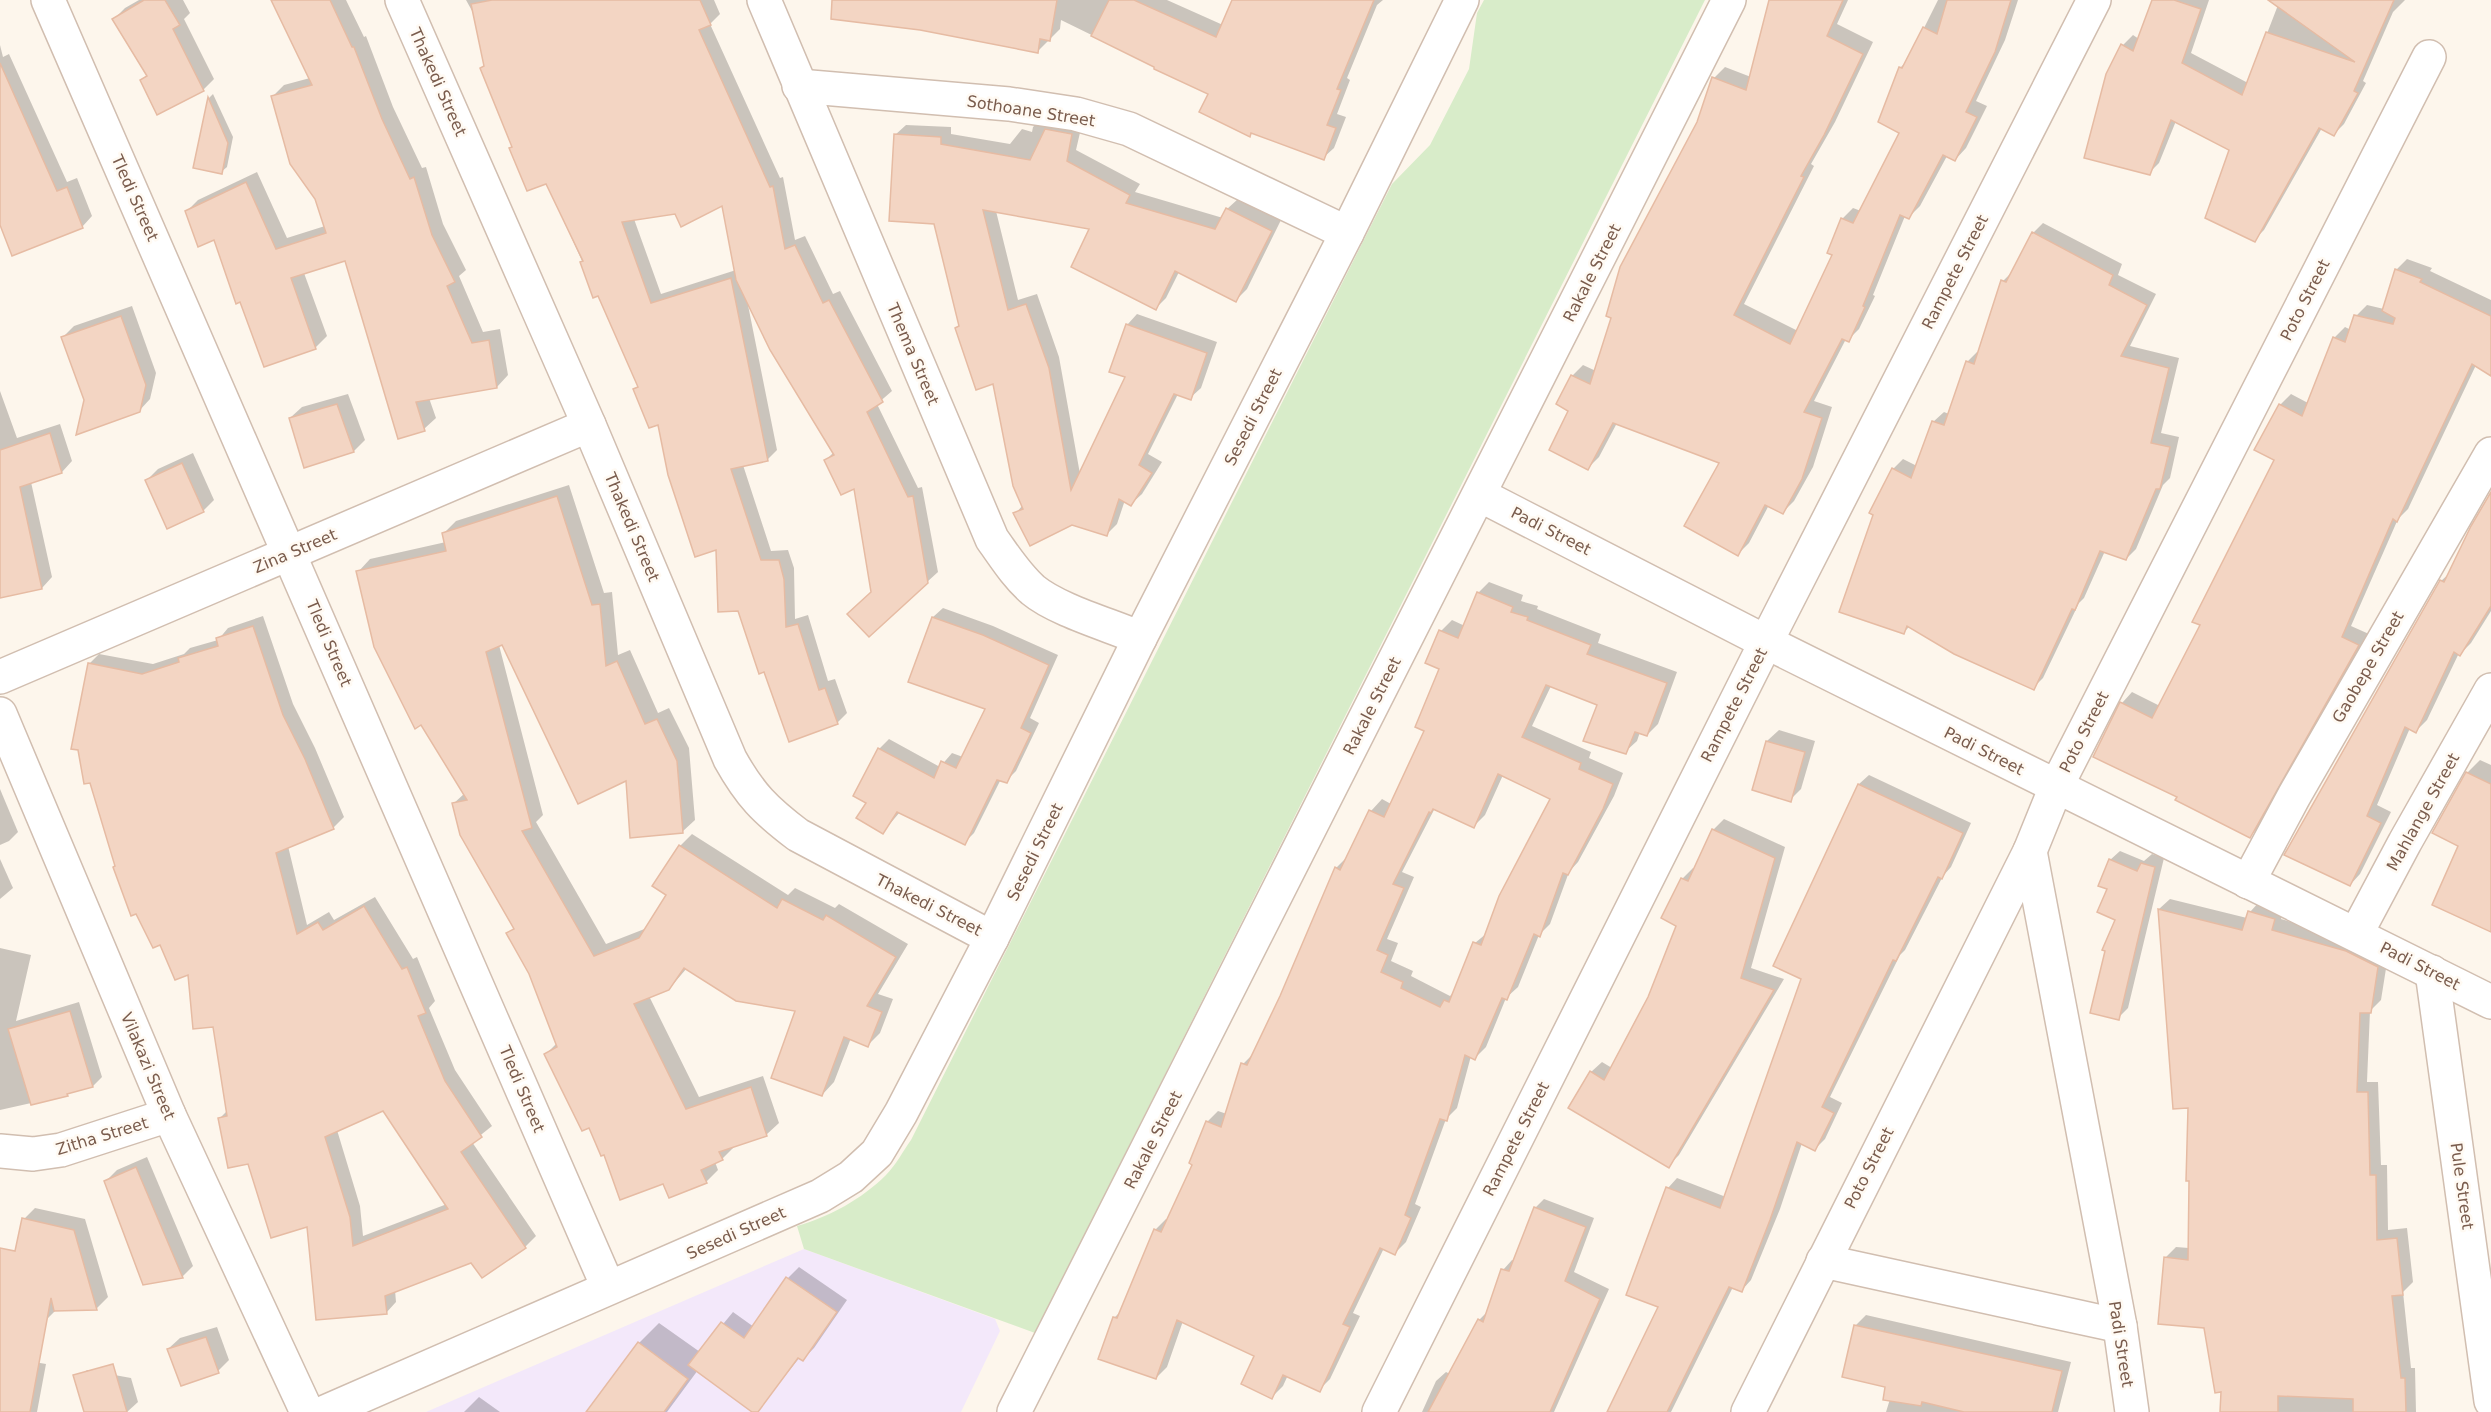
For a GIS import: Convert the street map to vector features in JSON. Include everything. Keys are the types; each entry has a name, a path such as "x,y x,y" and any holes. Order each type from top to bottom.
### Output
{"street":[{"name":"Tledi Street","path":"48,0 608,1287"},
{"name":"Thakedi Street","path":"402,0 589,425 730,759 748,790 774,817 798,835 992,938"},
{"name":"Thema Street","path":"764,0 992,539 1015,572 1035,591 1059,605 1140,638"},
{"name":"Sesedi Street","path":"325,1412 820,1196 851,1177 877,1154 901,1113 992,938 1140,638 1347,233 1462,0"},
{"name":"Rakale Street","path":"1015,1412 1729,0"},
{"name":"Rampete Street","path":"1378,1412 1766,642 2094,0"},
{"name":"Poto Street","path":"1748,1412 2030,851 2056,787 2429,57"},
{"name":"Sothoane Street","path":"799,86 1009,104 1076,114 1129,129 1347,233"},
{"name":"Zina Street","path":"0,676 589,425"},
{"name":"Gaobepe Street","path":"2248,882 2300,785 2491,454"},
{"name":"Padi Street","path":"1480,495 1766,642 2491,1002"},
{"name":"Mahlange Street","path":"2356,934 2491,690"},
{"name":"Vilakazi Street","path":"0,714 169,1115 308,1412"},
{"name":"Padi Street","path":"2030,851 2120,1326 2132,1412"},
{"name":"Pule Street","path":"2432,972 2491,1401"},
{"name":"Zitha Street","path":"0,1151 33,1154 61,1150 169,1115"},
{"path":"1822,1261 2120,1326"}],"shaded area":[{"path":"804,1249 995,1319 1000,1331 961,1412 426,1412"}],"green space":[{"path":"1484,0 1705,0 1035,1333 804,1249 797,1226 833,1212 877,1184 890,1171 911,1140 1392,184 1430,145 1469,69 1477,13"}],"building":[{"path":"144,0 165,0 180,25 173,29 204,91 157,115 140,80 147,76 112,19"},
{"path":"271,0 330,0 354,47 382,119 410,179 414,177 432,235 455,282 447,286 472,343 489,340 497,388 416,402 425,431 398,439 345,261 291,278 316,349 264,367 240,302 236,304 214,240 198,247 185,211 246,182 276,249 326,233 315,199 290,164 271,96 312,85"},
{"path":"492,0 700,0 711,25 699,30 770,187 773,186 785,249 795,245 823,303 829,300 883,402 867,412 908,497 913,496 928,583 869,637 847,614 871,592 854,489 841,495 824,460 834,455 770,350 736,280 722,206 681,227 675,214 622,222 651,303 731,278 768,461 731,469 761,560 779,560 784,579 786,627 798,624 819,690 825,688 838,724 789,742 764,672 759,674 738,611 718,612 716,550 695,557 668,475 658,425 649,428 633,389 638,387 598,296 593,298 580,262 583,261 546,184 527,191 509,148 512,147 480,68 484,66 471,4"},
{"path":"832,0 1057,0 1050,41 1040,39 1038,53 920,30 831,19"},
{"path":"1109,0 1134,0 1216,37 1232,0 1374,0 1337,89 1341,90 1327,125 1336,128 1324,160 1251,133 1250,137 1199,112 1208,94 1091,36"},
{"path":"1769,0 1843,0 1827,36 1863,54 1734,315 1790,344 1832,255 1827,253 1841,218 1853,223 1899,133 1878,122 1899,67 1902,68 1923,27 1937,34 1947,0 2011,0 1995,52 1966,112 1977,117 1955,161 1943,155 1909,219 1900,215 1863,306 1865,307 1849,342 1842,339 1804,412 1822,418 1802,479 1783,514 1765,505 1738,556 1684,526 1719,463 1613,423 1588,470 1549,450 1568,411 1556,404 1571,375 1590,384 1611,318 1606,316 1620,267 1697,122 1712,77 1746,90"},
{"path":"2152,0 2174,0 2201,9 2182,63 2242,95 2266,32 2355,62 2268,0 2394,0 2354,91 2358,93 2334,136 2319,128 2255,242 2205,218 2229,150 2171,120 2150,175 2084,158 2106,74 2121,44 2133,51"},
{"path":"0,63 57,191 67,187 83,228 12,256 0,225"},
{"path":"208,97 228,143 222,174 193,168"},
{"path":"1045,129 1072,134 1067,161 1130,195 1126,203 1215,229 1226,208 1272,231 1236,302 1175,271 1156,310 1071,267 1089,229 983,210 1008,310 1026,304 1049,368 1071,490 1125,377 1109,372 1126,324 1207,353 1191,400 1174,394 1139,465 1152,473 1131,506 1119,499 1107,536 1072,525 1030,546 1013,513 1023,509 1013,486 993,384 976,390 955,328 959,326 934,224 889,221 894,134 941,137 941,144 1030,160"},
{"path":"2032,232 2113,275 2109,285 2147,305 2121,356 2169,368 2151,443 2170,447 2160,489 2156,489 2126,560 2100,551 2075,610 2072,609 2034,690 1954,654 1907,626 1904,634 1839,612 1873,515 1869,513 1892,468 1911,478 1932,421 1944,425 1966,361 1974,364 2001,280 2006,282"},
{"path":"2395,269 2422,279 2420,282 2491,316 2491,376 2472,364 2397,522 2393,519 2342,637 2359,645 2250,838 2175,800 2177,797 2093,757 2120,702 2152,718 2200,625 2192,622 2274,460 2254,450 2279,404 2302,416 2333,337 2345,342 2354,315 2393,324 2395,318 2382,311"},
{"path":"121,316 146,385 140,412 76,435 84,400 61,337"},
{"path":"337,404 354,452 304,468 289,418"},
{"path":"50,433 62,473 20,487 42,589 0,598 0,450"},
{"path":"182,463 204,512 167,529 145,480"},
{"path":"2491,492 2491,606 2460,656 2454,652 2416,733 2405,727 2367,816 2381,823 2350,886 2284,855 2440,580 2444,582 2471,526"},
{"path":"557,496 592,605 600,604 606,666 617,661 645,724 657,719 677,761 683,833 630,838 626,781 578,804 502,645 486,652 532,828 522,831 594,956 639,938 666,895 652,886 679,845 777,908 782,899 823,920 826,915 896,957 867,1006 882,1012 868,1047 844,1037 822,1096 771,1078 795,1011 736,1001 684,968 669,990 634,1004 686,1109 751,1087 767,1136 719,1152 723,1160 701,1170 707,1183 669,1198 663,1184 620,1200 604,1155 601,1156 589,1128 582,1131 544,1054 557,1047 529,974 506,933 514,929 460,835 452,803 467,800 421,725 415,729 374,647 356,571 446,551 442,533"},
{"path":"1477,592 1513,607 1511,612 1528,617 1527,620 1591,645 1587,654 1667,683 1647,736 1635,732 1626,754 1583,741 1597,705 1546,685 1522,737 1581,763 1579,769 1613,784 1603,809 1568,875 1563,873 1540,937 1534,934 1507,1000 1502,998 1475,1060 1465,1055 1447,1121 1440,1119 1405,1215 1411,1218 1395,1255 1380,1248 1343,1324 1350,1327 1320,1392 1283,1375 1272,1399 1241,1384 1254,1356 1177,1320 1156,1379 1098,1359 1113,1317 1117,1318 1154,1229 1161,1232 1192,1165 1189,1163 1206,1121 1221,1127 1241,1063 1247,1065 1280,996 1335,867 1340,870 1369,810 1384,817 1424,731 1415,727 1439,669 1425,663 1439,630 1458,638","holes":["1498,774 1550,799 1499,896 1481,945 1473,942 1449,1002 1444,1000 1440,1007 1401,988 1403,982 1381,972 1388,955 1377,950 1404,888 1393,884 1429,812 1431,813 1433,809 1474,828"]},
{"path":"932,617 983,635 1049,665 1021,728 1031,733 1007,783 997,780 965,845 897,812 883,834 856,818 866,803 853,796 878,748 934,778 941,761 956,768 985,709 908,682"},
{"path":"253,626 283,715 305,759 334,829 276,853 297,934 318,922 323,930 364,906 402,969 407,967 426,1013 418,1016 445,1081 482,1137 461,1152 526,1248 482,1278 471,1263 385,1296 387,1314 316,1320 307,1227 271,1238 248,1164 228,1168 218,1118 227,1116 213,1027 193,1029 188,975 175,980 160,945 153,948 136,914 131,916 113,867 115,866 90,783 84,784 78,750 71,749 88,663 142,674 179,662 178,658 218,646 216,638","holes":["383,1111 448,1209 353,1246 350,1217 325,1137"]},
{"path":"1766,741 1805,752 1791,802 1752,790"},
{"path":"2466,772 2491,784 2491,932 2432,905 2458,846 2432,833"},
{"path":"1858,784 1963,833 1942,879 1938,877 1896,961 1893,960 1822,1107 1834,1113 1815,1151 1797,1142 1742,1292 1729,1287 1667,1412 1607,1412 1658,1307 1626,1295 1666,1187 1720,1208 1801,979 1773,966"},
{"path":"1712,829 1775,858 1741,978 1774,990 1669,1168 1568,1108 1590,1071 1604,1080 1648,997 1676,926 1661,918 1681,878 1688,881"},
{"path":"2109,859 2137,871 2141,863 2155,867 2119,1020 2090,1013 2105,951 2102,950 2115,920 2097,912 2107,889 2098,886"},
{"path":"2158,909 2242,930 2248,911 2275,919 2272,930 2346,951 2378,967 2371,1013 2360,1013 2357,1092 2368,1092 2370,1175 2376,1175 2377,1240 2397,1238 2403,1295 2392,1296 2401,1378 2405,1378 2406,1412 2353,1412 2353,1399 2278,1396 2278,1412 2220,1412 2221,1392 2215,1393 2204,1328 2158,1324 2164,1257 2188,1260 2189,1181 2186,1181 2188,1108 2173,1109"},
{"path":"70,1011 93,1087 31,1105 8,1029"},
{"path":"136,1167 183,1278 143,1285 104,1181"},
{"path":"1534,1207 1586,1227 1565,1281 1600,1299 1550,1412 1428,1412 1478,1319 1483,1322 1501,1269 1509,1271"},
{"path":"22,1218 74,1230 97,1310 54,1311 51,1298 30,1412 0,1412 0,1248 15,1251"},
{"path":"786,1277 837,1312 803,1361 798,1358 758,1412 752,1412 688,1365 721,1322 744,1338"},
{"path":"1854,1325 2062,1371 2052,1412 1964,1412 1922,1402 1921,1406 1883,1400 1885,1387 1842,1377"},
{"path":"206,1337 219,1373 181,1386 167,1349"},
{"path":"638,1342 688,1379 664,1412 586,1412"},
{"path":"113,1364 127,1412 84,1412 73,1375"}]}
